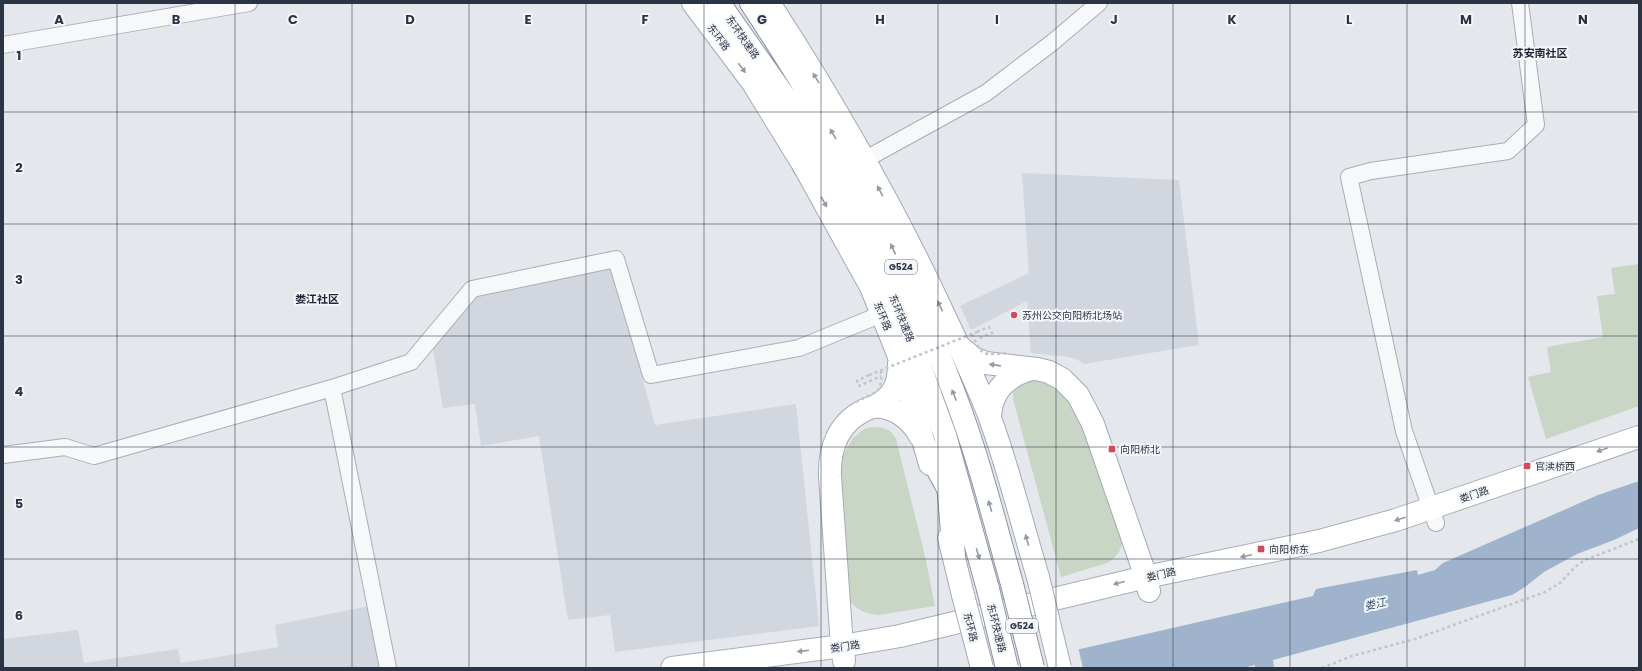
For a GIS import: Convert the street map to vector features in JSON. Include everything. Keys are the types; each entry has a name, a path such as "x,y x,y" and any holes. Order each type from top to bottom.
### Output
{"main road":[{"name":"东环路","path":"693,3 753,83 804,166 871,287 898,354 925,446 982,668"},
{"name":"东环快速路","path":"719,3 799,117 841,189 888,283 922,370 945,435 988,589 1007,668"},
{"name":"东环快速路","path":"751,3 819,109 858,180 887,237 943,364 968,431 1033,662"},
{"path":"769,3 801,53 864,160 921,265 964,338 990,417 1038,577 1060,668"},
{"path":"799,117 804,166 841,189"},
{"path":"964,338 969,355 978,361 995,365 1046,371 1062,379 1073,388 1084,404 1093,424 1147,584"},
{"path":"843,654 830,476 830,457 836,438 844,426 858,414 864,404 888,397 896,388 899,373 898,354"},
{"path":"990,417 992,403 1002,384 1014,376 1034,369"},
{"path":"864,404 889,409 901,414 914,425 971,531"},
{"path":"945,435 954,556"},
{"name":"娄门路","path":"672,668 924,646 1147,584 1344,550 1401,535 1434,516 1639,437"},
{"name":"娄门路","path":"1434,516 1639,453"},
{"name":"娄门路","path":"791,668 843,654"}],"street":[{"path":"3,45 249,3"},
{"path":"864,160 986,93 1053,42 1099,3"},
{"path":"1434,516 1404,430 1349,177 1371,171 1508,151 1536,125 1520,3"},
{"path":"3,455 65,448 94,456 332,388 412,362 472,289 616,259 651,376 799,348 882,314"},
{"path":"332,388 388,668"}],"path":[{"path":"878,378 859,386 857,381 989,327 992,333 978,338"},
{"path":"964,338 982,352 988,354 1008,353"},
{"path":"864,404 880,390 882,385 881,371"},
{"path":"1322,668 1352,656 1415,639 1545,592 1560,582 1575,567 1585,560 1639,539"}],"shaded area":[{"path":"1022,173 1179,180 1199,345 1084,364 1069,357 1031,353 1027,301 971,330 960,306 1029,273"},
{"path":"613,266 655,425 796,404 819,626 615,652 610,615 568,620 539,436 481,446 475,404 443,408 433,349 477,293"},
{"path":"384,603 397,668 3,668 3,639 78,630 84,663 178,649 181,663 278,647 275,625"}],"green space":[{"path":"1639,264 1639,406 1546,439 1528,377 1551,372 1547,347 1603,337 1597,296 1615,294 1611,268"},
{"path":"1035,380 1050,382 1070,392 1123,537 1119,552 1111,561 1061,577 1013,399 1013,385"},
{"path":"879,427 889,430 896,439 925,556 935,606 879,615 870,614 858,609 849,599 839,481 841,458 853,438 864,429"}],"water":[{"name":"娄江","path":"1639,481 1639,528 1614,540 1577,554 1544,572 1512,595 1273,660 1274,668 1255,668 1255,665 1242,668 987,668 1076,650 1313,596 1316,589 1417,570 1418,575 1435,570 1443,563 1598,495"}],"pier":[{"path":"1078,647 1083,668 985,668 987,666"}],"place":[{"name":"苏州公交向阳桥北场站","path":"1014,315"},
{"name":"向阳桥北","path":"1112,449"},
{"name":"官渎桥西","path":"1527,466"},
{"name":"向阳桥东","path":"1261,549"}],"district":[{"name":"苏安南社区","path":"1540,53"},
{"name":"娄江社区","path":"317,299"}]}
